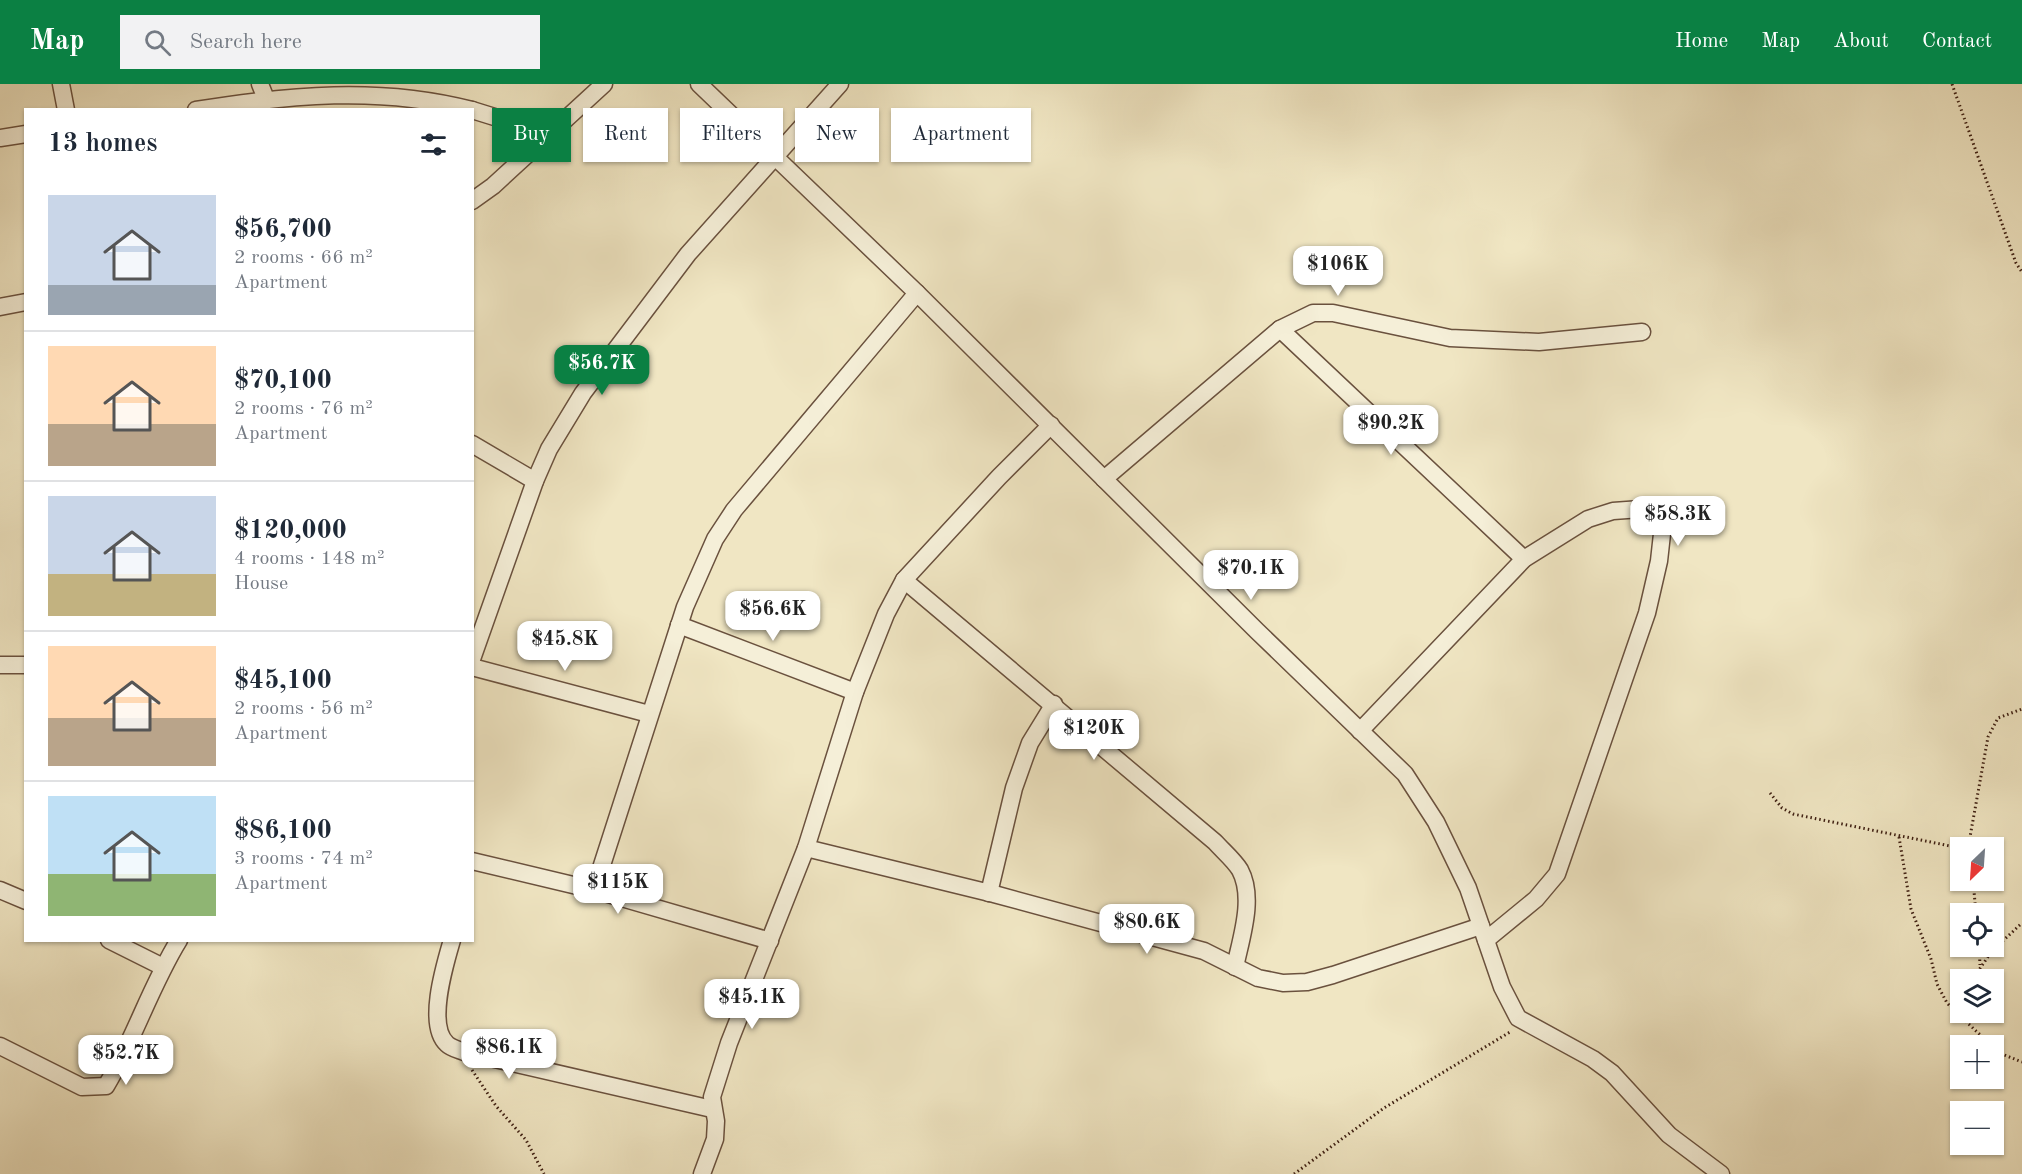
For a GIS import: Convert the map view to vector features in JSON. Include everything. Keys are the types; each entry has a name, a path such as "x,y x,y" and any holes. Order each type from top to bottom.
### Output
{"street":[{"path":"61,84 66,108"},
{"path":"571,113 604,84"},
{"path":"699,84 723,108"},
{"path":"783,150 840,84"},
{"path":"203,108 263,91 324,94 404,90 465,108"},
{"path":"474,111 492,116"},
{"path":"0,138 24,134"},
{"path":"474,200 493,186 518,162"},
{"path":"474,653 535,481 549,449 590,383 688,254 772,162"},
{"path":"779,162 807,186 917,293 1405,774 1436,822 1468,888 1502,987 1515,1013 1525,1024 1593,1059 1605,1068 1669,1135 1721,1174"},
{"path":"594,890 679,625 715,539 734,510 917,293"},
{"path":"0,307 24,302"},
{"path":"1104,479 1280,329 1313,313 1333,313 1450,338 1539,342 1642,332"},
{"path":"1280,329 1524,559"},
{"path":"702,1174 715,1139 716,1121 712,1109 712,1097 729,1043 806,848 855,692 886,614 904,580 999,477 1051,425"},
{"path":"474,445 535,481"},
{"path":"806,848 989,893 1204,951 1258,978 1283,983 1307,982 1484,933 1536,899 1557,874 1647,613 1659,561 1662,534 1656,517 1641,509 1613,511 1588,519 1524,559 1360,731"},
{"path":"904,580 1054,704 1215,842 1239,869 1246,888 1245,909 1235,967"},
{"path":"679,625 855,692"},
{"path":"0,665 24,664"},
{"path":"474,667 649,714"},
{"path":"989,893 1017,779 1030,743 1054,704"},
{"path":"474,865 594,890 770,941"},
{"path":"0,890 24,901"},
{"path":"113,942 163,967"},
{"path":"0,1046 82,1087 106,1086 163,967 178,942"},
{"path":"451,942 443,971 437,1018 440,1033 447,1044 464,1052 712,1109"}],"path":[{"path":"1952,84 1986,184 2016,263 2022,272"},
{"path":"1970,837 1988,736 1998,718 2022,709"},
{"path":"1770,793 1782,808 1793,814 1950,846"},
{"path":"1899,836 1911,909 1931,958 1937,984 1950,1006"},
{"path":"1978,969 1992,951 2022,923"},
{"path":"1980,957 1980,966"},
{"path":"1968,1023 1981,1035"},
{"path":"1294,1174 1384,1108 1525,1024"},
{"path":"464,1052 477,1080 526,1140 544,1174"},
{"path":"2004,1055 2022,1062"}]}
